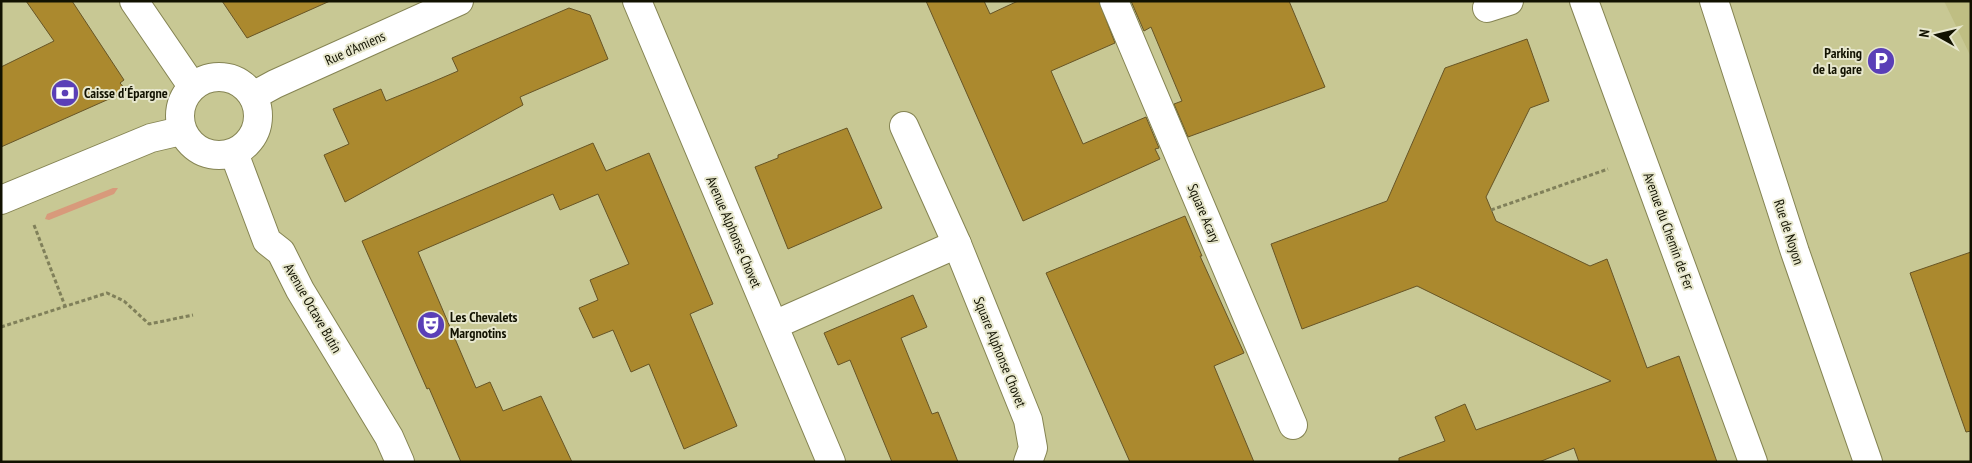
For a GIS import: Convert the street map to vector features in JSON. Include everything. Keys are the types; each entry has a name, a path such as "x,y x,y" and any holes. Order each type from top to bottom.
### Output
{"main road":[{"path":"134,1 192,86"},
{"name":"Rue d'Amiens","path":"253,96 275,84 459,1"},
{"name":"Avenue Alphonse Chovet","path":"637,1 831,462"},
{"name":"Square Acary","path":"1114,1 1293,425"},
{"name":"Avenue du Chemin de Fer","path":"1584,1 1753,462"},
{"name":"Rue de Noyon","path":"1714,1 1794,252 1868,462"},
{"path":"218,76 232,78 244,85 253,96 258,112 256,129 248,144 234,153 218,156 203,153 190,144 181,131 179,115 183,99 192,86 204,79 218,76"},
{"name":"Square Alphonse Chovet","path":"904,126 957,244 1028,420 1032,448 1028,462"},
{"path":"1,200 151,138 181,131"},
{"name":"Avenue Octave Butin","path":"234,153 267,241 281,252 300,290 389,437 400,462"},
{"path":"774,325 957,244"}],"path":[{"path":"1491,210 1641,156"},
{"path":"38,235 64,306"},
{"path":"1,327 107,293 124,301 149,324 192,315"}],"shaded area":[{"path":"1944,1 1971,1 1971,57"},
{"path":"113,188 118,188 114,194 49,220 45,219 47,214"}],"building":[{"path":"26,1 72,1 124,80 120,83 127,91 1,147 1,67 54,41"},
{"path":"222,1 330,1 247,38"},
{"path":"926,1 984,1 990,14 1018,1 1099,1 1115,43 1051,71 1083,144 1146,117 1159,148 1155,149 1160,159 1023,221"},
{"path":"1131,1 1289,1 1325,87 1188,137 1174,104 1182,101 1151,27 1144,31"},
{"path":"569,8 590,15 608,59 520,97 523,105 345,202 324,155 349,144 333,109 381,89 386,101 430,83 458,71 452,58"},
{"path":"1527,39 1549,101 1530,108 1486,197 1496,221 1590,266 1607,259 1647,368 1679,356 1717,462 1579,462 1574,448 1539,462 1399,462 1399,458 1445,441 1435,417 1465,404 1476,430 1611,381 1417,286 1302,329 1271,244 1387,201 1445,68"},
{"path":"847,128 882,208 788,249 755,167 778,158 778,155"},
{"path":"593,143 606,171 649,153 713,304 690,314 737,426 684,449 649,364 631,372 613,330 593,338 579,308 598,300 590,280 629,264 598,194 560,210 553,194 418,252 476,388 490,382 503,411 541,396 572,462 461,462 362,241"},
{"path":"1185,216 1202,256 1200,256 1244,353 1214,366 1254,462 1130,462 1046,273"},
{"path":"1971,252 1971,431 1966,432 1910,273"},
{"path":"913,295 927,327 901,338 932,414 938,412 958,462 892,462 850,360 838,365 824,333"}],"place":[{"name":"Parking de la gare","path":"1881,61"},
{"name":"Caisse d'Épargne","path":"65,93"},
{"name":"Les Chevalets Margnotins","path":"431,325"}]}
